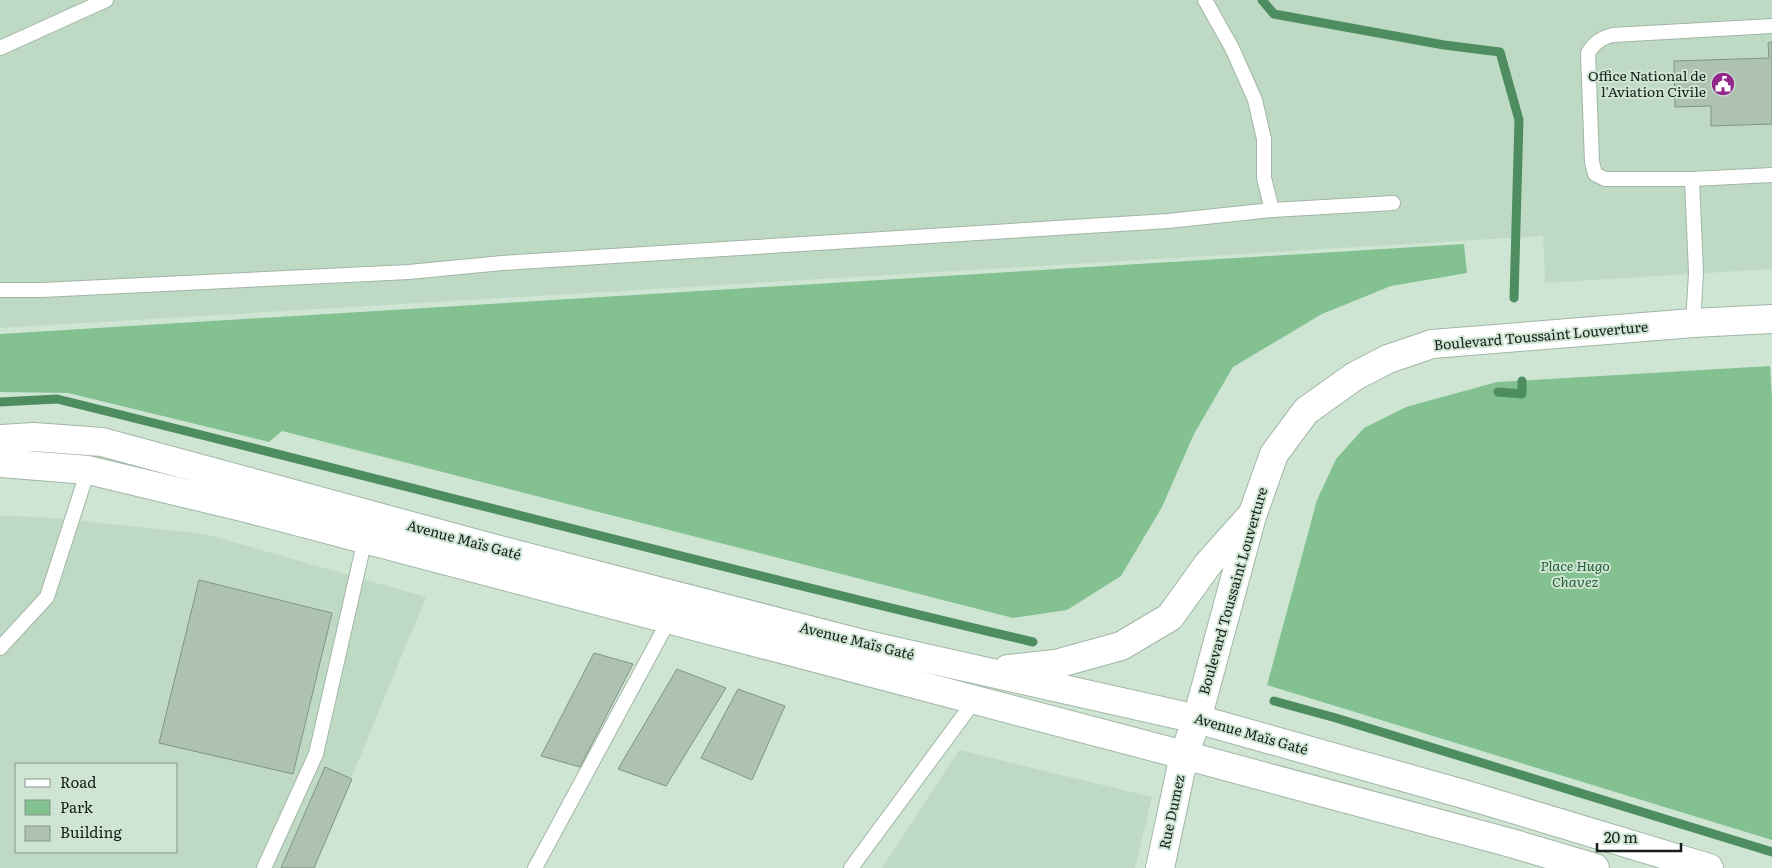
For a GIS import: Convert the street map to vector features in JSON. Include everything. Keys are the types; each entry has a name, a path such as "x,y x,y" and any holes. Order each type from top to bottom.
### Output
{"main road":[{"name":"Boulevard Toussaint Louverture","path":"1184,756 1197,719 1252,516 1274,454 1306,411 1355,376 1388,358 1432,344 1693,323 1772,319"},
{"name":"Avenue Maïs Gaté","path":"0,438 34,437 102,442 540,561 867,645 1197,719 1460,793 1709,868"},
{"name":"Avenue Maïs Gaté","path":"0,463 88,470 246,508 1502,840 1595,868"},
{"path":"984,671 1056,664 1121,646 1170,617 1208,564 1252,516"},
{"name":"Rue Dumez","path":"1160,868 1184,756"}],"lane":[{"path":"0,48 106,0"},
{"path":"1205,0 1232,48 1255,100 1264,139 1264,178 1272,210"},
{"path":"1772,26 1613,35 1594,44 1588,53 1592,162 1595,174 1605,179 1692,179 1772,175"},
{"path":"1692,179 1696,273 1693,323"},
{"path":"0,290 409,272 502,264 1168,221 1272,210 1393,203"},
{"path":"0,648 47,597 88,470"},
{"path":"264,868 316,754 365,539"},
{"path":"535,868 669,620"},
{"path":"851,868 975,700"}],"shaded area":[{"path":"0,0 1772,0 1772,269 1545,283 1543,236 0,328"},
{"path":"0,516 43,517 205,534 426,597 314,868 0,868"},
{"path":"959,750 1152,797 1135,868 882,868"}],"green space":[{"path":"1464,244 1467,273 1391,286 1322,314 1233,367 1194,434 1162,507 1121,576 1067,610 1013,618 282,431 269,442 68,393 0,392 0,334"},
{"name":"Place Hugo Chavez","path":"1770,366 1772,399 1772,840 1267,685 1317,500 1336,459 1364,428 1406,407 1497,382"}],"building":[{"name":"Office National de l'Aviation Civile","path":"1772,42 1772,124 1711,126 1711,106 1675,107 1674,61 1769,58 1768,43"},
{"path":"199,580 332,613 293,774 159,743"},
{"path":"594,653 633,664 580,767 541,756"},
{"path":"677,669 726,688 666,786 618,769"},
{"path":"738,689 785,706 752,780 701,758"},
{"path":"325,767 352,779 314,868 281,868"}],"waterway":[{"path":"1262,0 1274,14 1444,45 1500,52 1519,120 1514,298"},
{"path":"1498,392 1522,394 1522,381"},
{"path":"0,402 57,399 788,583 1033,642"},
{"path":"1274,701 1336,718 1772,852"}],"place":[{"name":"Office National de l'Aviation Civile","path":"1723,84"}]}
